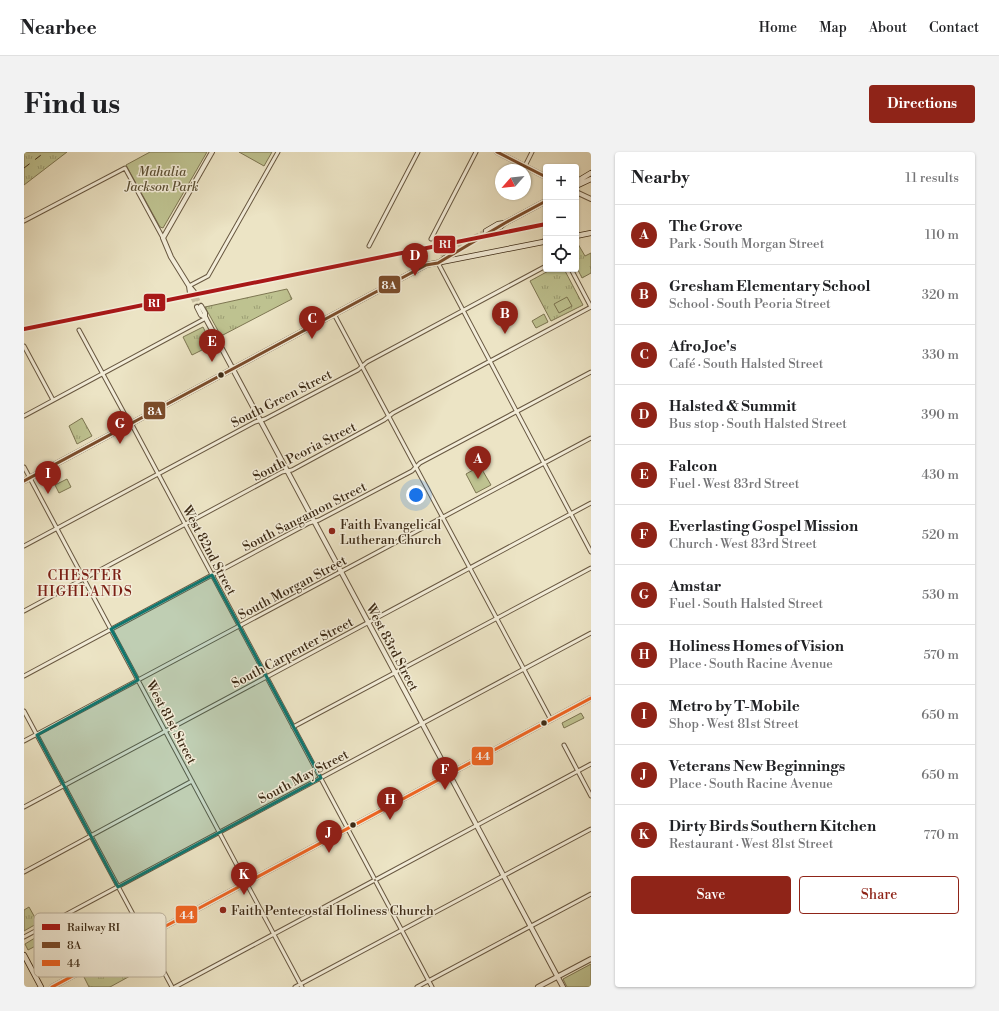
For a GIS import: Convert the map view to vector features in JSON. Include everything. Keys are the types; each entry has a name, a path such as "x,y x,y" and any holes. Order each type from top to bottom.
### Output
{"main road":[{"path":"579,180 591,173"},
{"path":"579,185 591,180"},
{"path":"500,228 505,223 543,202"},
{"path":"486,231 498,224 505,223"},
{"path":"579,235 591,233"},
{"path":"24,481 426,265 438,264 543,242"},
{"path":"438,264 448,256"},
{"path":"438,264 442,257"},
{"path":"24,955 34,974"},
{"path":"36,977 41,987"}],"street":[{"path":"162,238 212,152"},
{"path":"189,286 208,276 278,152"},
{"path":"368,246 418,152"},
{"path":"430,239 476,152"},
{"path":"497,152 521,164"},
{"path":"526,164 532,152"},
{"path":"24,221 125,168 171,257 192,292"},
{"path":"531,169 543,175"},
{"path":"579,193 591,199"},
{"path":"438,264 591,552"},
{"name":"South Green Street","path":"24,546 256,422 265,419 338,381 366,362 543,268"},
{"path":"573,272 591,307"},
{"name":"West 83rd Street","path":"199,306 205,313 206,318 341,572 564,987"},
{"name":"South Peoria Street","path":"24,611 282,472 292,470 384,420 394,413 591,307"},
{"path":"334,314 551,720"},
{"path":"24,416 206,318"},
{"name":"West 82nd Street","path":"79,330 158,474 432,987"},
{"path":"24,346 53,400"},
{"name":"South Sangamon Street","path":"24,676 309,523 319,520 405,475 420,463 591,372"},
{"name":"South Morgan Street","path":"24,741 591,438"},
{"name":"West 81st Street","path":"24,467 301,986"},
{"name":"South Carpenter Street","path":"24,807 591,503"},
{"path":"293,727 591,568"},
{"name":"South May Street","path":"68,913 591,633"},
{"path":"166,926 591,698"},
{"path":"24,711 132,913"},
{"path":"564,745 591,796"},
{"path":"175,987 591,764"},
{"path":"24,872 192,781"},
{"path":"295,987 301,986 591,829"},
{"path":"417,987 591,894"},
{"name":"South May Street","path":"24,937 34,932"},
{"path":"538,987 591,959"},
{"path":"166,976 172,987"},
{"path":"52,987 71,977"}],"highlighted area":[{"path":"212,575 321,778 118,887 37,735 138,680 111,629"}],"green space":[{"path":"24,152 67,152 24,185"},
{"name":"Mahalia Jackson Park","path":"150,152 207,152 163,228 160,227 126,165"},
{"path":"239,152 272,152 264,166"},
{"path":"579,246 585,256 591,253 591,273 582,278 579,272"},
{"path":"546,272 566,272 583,305 551,321 530,281"},
{"path":"287,289 292,299 221,336 205,307"},
{"path":"567,297 572,306 559,313 554,304"},
{"path":"544,314 548,322 536,328 532,321"},
{"path":"203,327 212,345 192,355 183,337"},
{"path":"82,418 92,436 77,444 69,426"},
{"path":"480,466 491,485 476,493 466,474"},
{"path":"67,479 71,487 59,493 55,485"},
{"path":"581,713 584,718 564,728 562,723"},
{"path":"29,907 34,916 34,925 24,931 24,910"},
{"path":"34,938 34,947 28,950 25,944"},
{"path":"591,964 591,987 567,987 563,979"},
{"path":"84,977 128,977 110,987 89,987"}],"tunnel":[{"path":"448,256 500,227"},
{"path":"442,257 446,252 486,231"},
{"path":"194,292 201,306"},
{"path":"190,293 197,307"}],"railway":[{"path":"24,168 45,152"}],"rail line":[{"name":"RI","path":"24,329 543,225"}],"transit line":[{"name":"8A","path":"497,152 543,175"},
{"name":"8A","path":"24,481 426,265 438,263 505,223 543,203"},
{"name":"44","path":"166,926 591,698"},
{"name":"44","path":"52,987 71,977"}],"place":[{"name":"Halsted & Summit","path":"415,276"},
{"name":"Gresham Elementary School","path":"505,334"},
{"name":"Afro Joe's","path":"312,339"},
{"name":"Falcon","path":"212,362"},
{"name":"Amstar","path":"120,444"},
{"name":"The Grove","path":"478,479"},
{"name":"Metro by T-Mobile","path":"48,494"},
{"name":"Faith Evangelical Lutheran Church","path":"332,531"},
{"name":"Everlasting Gospel Mission","path":"445,790"},
{"name":"Holiness Homes of Vision","path":"390,820"},
{"name":"Veterans New Beginnings","path":"329,853"},
{"name":"Dirty Birds Southern Kitchen","path":"244,895"},
{"name":"Faith Pentecostal Holiness Church","path":"223,910"}],"district":[{"name":"CHESTER HIGHLANDS","path":"85,584"}]}
